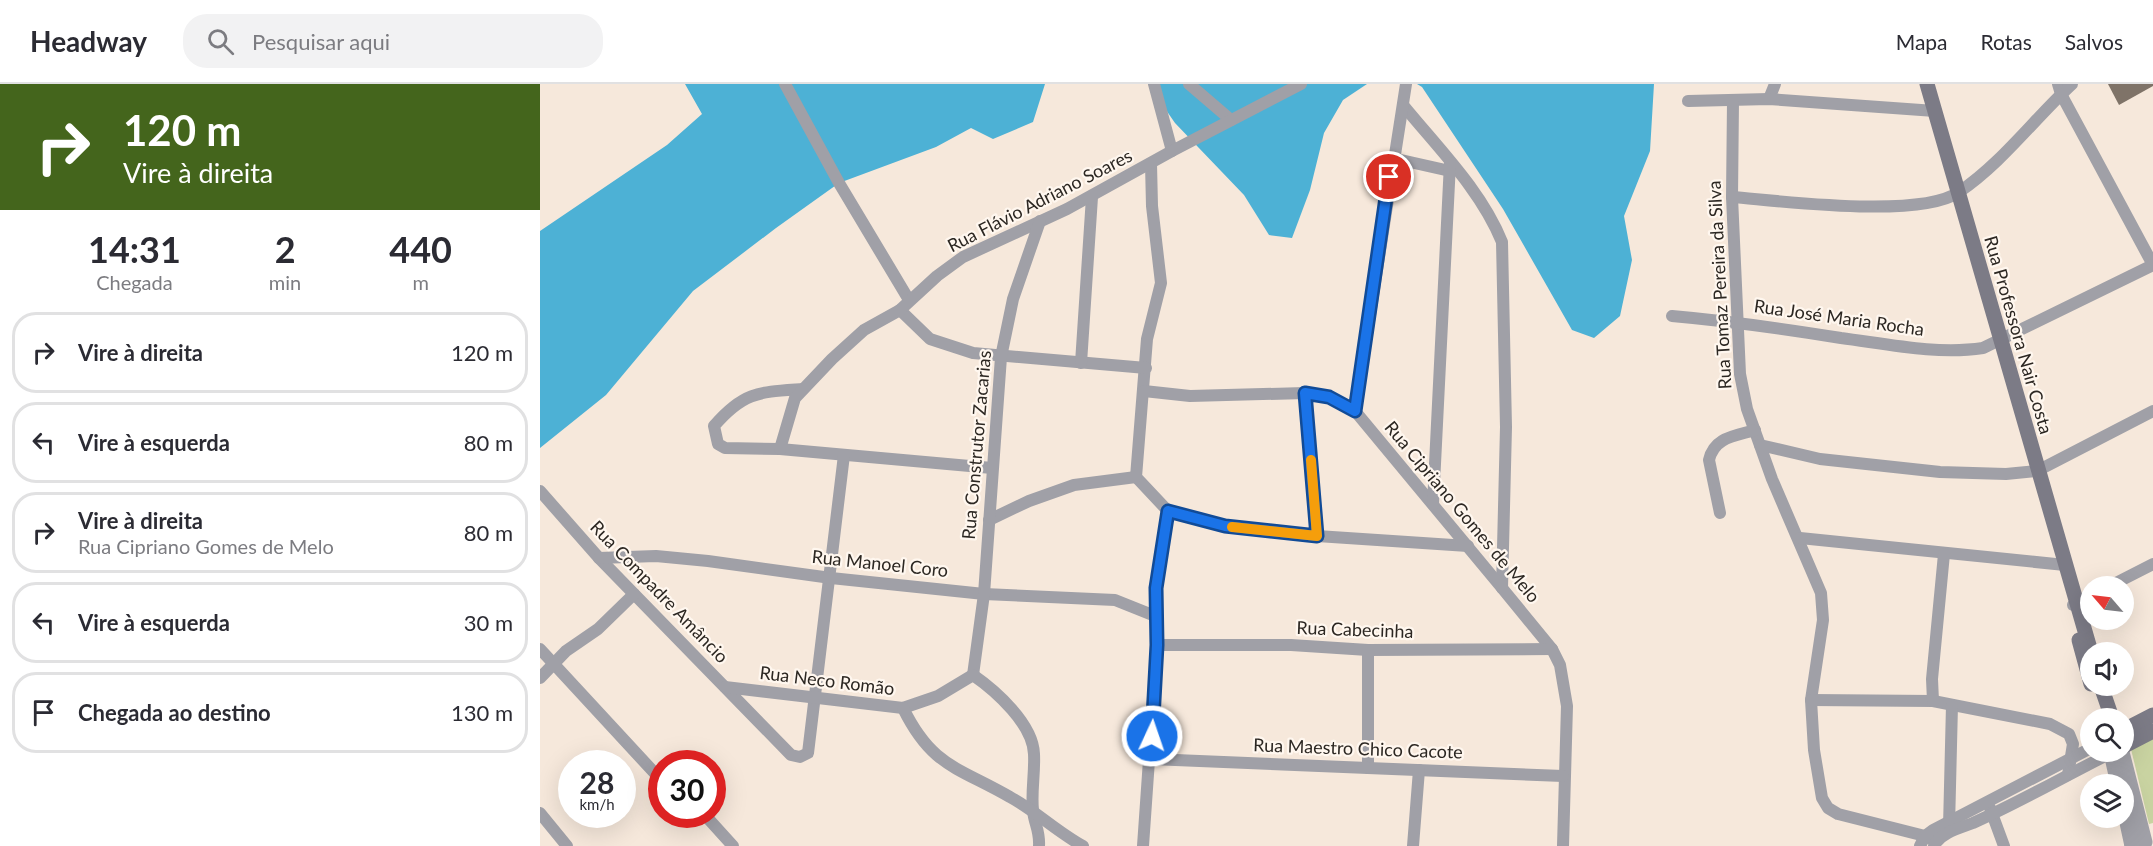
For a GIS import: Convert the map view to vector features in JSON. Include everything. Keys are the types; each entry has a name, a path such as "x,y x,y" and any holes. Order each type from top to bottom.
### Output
{"main road":[{"name":"Rua Professora Nair Costa","path":"1927,84 2037,471 2065,565 2079,600 2089,642"},
{"name":"Rua Professora Nair Costa","path":"2079,600 2075,629 2080,646"},
{"path":"2134,725 2153,715"},
{"path":"2134,741 2153,731"}],"street":[{"path":"785,84 839,183 909,300"},
{"path":"1154,84 1172,151"},
{"path":"1189,84 1232,120"},
{"name":"Rua Flávio Adriano Soares","path":"780,449 790,410 803,389 832,358 864,330 900,310 909,300 963,257 1092,197 1172,151 1301,84"},
{"path":"1355,411 1392,158 1406,84"},
{"path":"1769,99 1775,84"},
{"path":"1732,197 1892,207 1957,194 1977,178 2059,89 2072,84"},
{"path":"2059,89 2153,265"},
{"path":"1688,101 1769,99 1935,111"},
{"name":"Rua Tomaz Pereira da Silva","path":"1733,101 1732,197 1740,374 1760,445 1821,593 1823,611 1811,700 1814,750 1822,798 1828,808 1838,814 1929,842"},
{"path":"1403,105 1494,222 1502,242 1506,427 1502,588"},
{"path":"1392,158 1450,167"},
{"path":"1151,164 1152,206 1161,282 1150,322 1136,477 1168,511 1225,526 1317,536 1468,546"},
{"path":"1433,504 1450,167"},
{"path":"1081,363 1092,197"},
{"name":"Rua Construtor Zacarias","path":"973,675 984,594 1001,357 1012,299 1040,221"},
{"name":"Rua José Maria Rocha","path":"1672,316 1737,322 1883,344 1961,351 1983,348 2153,265"},
{"path":"900,310 930,339 973,353 1146,368"},
{"path":"803,389 747,396 728,410 714,426 718,444 725,448 780,449 992,468"},
{"name":"Rua Cipriano Gomes de Melo","path":"1144,391 1190,396 1305,393 1329,397 1355,411 1552,649 1564,680 1567,706 1563,776 1563,846"},
{"path":"1305,393 1317,536"},
{"path":"1760,445 1820,459 1940,472 2006,474 2037,471 2153,411"},
{"path":"1720,513 1708,460 1711,452 1719,441 1755,430"},
{"path":"816,696 844,455"},
{"path":"988,520 1029,501 1074,485 1136,477"},
{"name":"Rua Compadre Amâncio","path":"540,491 634,594 790,755 800,757 807,753 816,696"},
{"path":"1143,846 1151,759 1157,645 1156,588 1168,511"},
{"path":"1800,538 2065,565"},
{"path":"1933,701 1932,680 1944,554"},
{"name":"Rua Manoel Coro","path":"600,558 656,556 984,594 1115,600 1155,616"},
{"path":"2130,576 2153,564"},
{"path":"540,678 634,594"},
{"name":"Rua Cabecinha","path":"1157,645 1291,645 1368,650 1552,649"},
{"path":"540,649 648,766"},
{"path":"1368,650 1368,768"},
{"path":"973,675 995,690 1013,711 1034,751 1032,812 1040,831 1039,846"},
{"name":"Rua Neco Romão","path":"724,687 903,708 938,696 973,675"},
{"path":"1811,700 1933,701 2062,728 2069,734 2073,744 2068,775"},
{"path":"1949,827 1952,705"},
{"path":"903,708 927,748 950,766 1010,796 1062,834 1083,846"},
{"path":"1929,842 1988,801 2080,754"},
{"name":"Rua Maestro Chico Cacote","path":"1151,759 1563,776"},
{"path":"1949,827 1992,814 2094,762"},
{"path":"2119,762 2141,843"},
{"path":"1413,846 1419,770"},
{"path":"1988,801 2004,846"},
{"path":"540,813 567,846"},
{"path":"717,828 733,846"},
{"path":"2134,828 2141,843"}],"green space":[{"path":"2153,738 2153,823 2149,824 2134,762 2134,748"}],"water":[{"path":"685,84 1045,84 1033,122 993,139 971,128 936,147 839,183 776,228 693,291 606,395 540,448 540,231 667,145 702,114"},
{"path":"1148,84 1367,84 1343,100 1324,133 1310,190 1292,238 1269,235 1244,195 1175,123"},
{"path":"1417,84 1654,84 1650,151 1624,216 1632,260 1620,316 1594,338 1572,330 1503,209 1422,87"}],"building":[{"path":"2108,84 2153,84 2153,86 2119,105"}],"slow traffic":[{"path":"1232,527 1317,536 1311,460"}],"route":[{"path":"1152,736 1157,645 1156,588 1168,511 1225,526 1317,536 1305,393 1329,397 1355,411 1389,177"}]}
